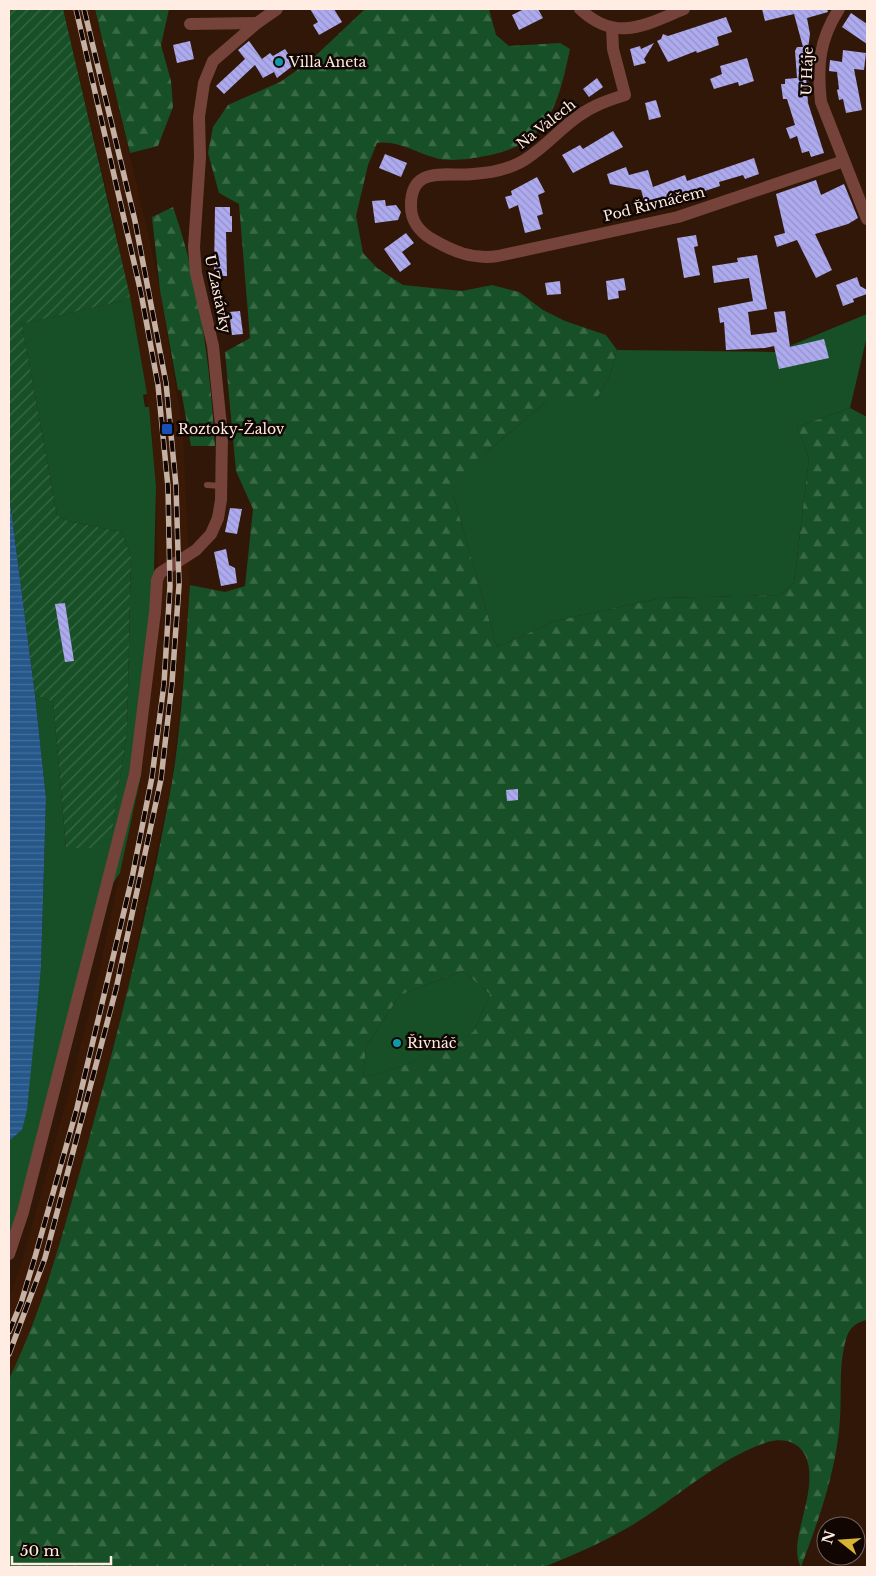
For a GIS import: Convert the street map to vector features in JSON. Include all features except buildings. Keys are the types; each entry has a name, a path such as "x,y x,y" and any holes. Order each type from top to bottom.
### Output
{"street":[{"name":"U Zastávky","path":"9,1254 25,1203 135,774 155,612 157,580 160,573 196,550 211,534 218,518 222,436 214,346 196,274 194,247 200,157 199,117 204,83 213,61 257,23 277,9"},
{"path":"580,9 600,23 612,28 629,30 684,9"},
{"name":"U Háje","path":"839,9 827,28 822,44 819,82 821,102 867,219"},
{"path":"190,24 257,23"},
{"name":"Na Valech","path":"498,256 477,258 458,253 422,231 412,216 411,195 417,183 430,175 493,172 519,163 546,144 578,116 600,103 625,95 613,49 612,28"},
{"name":"Pod Řivnáčem","path":"498,256 678,217 844,161"}],"lane":[{"path":"207,485 221,486"}],"shaded area":[{"path":"63,9 95,9 145,219 160,290 183,432 190,585 183,684 172,780 127,992 97,1110 55,1261 22,1352 9,1379 9,1299 25,1252 96,985 141,775 158,584 156,487 152,435 145,386 115,226"}],"green space":[{"path":"9,9 63,9 130,296 122,301 22,324 57,515 68,521 122,532 131,557 127,732 112,831 92,848 66,848 53,702 35,695 9,494"},
{"path":"95,9 169,9 161,45 171,81 173,107 158,146 130,153"},
{"path":"365,9 489,9 496,35 509,46 560,43 570,49 555,105 537,132 524,143 507,151 454,160 436,158 392,143 377,143 368,165 356,216 363,253 377,268 403,285 462,291 492,285 519,292 543,310 565,321 606,335 617,350 610,375 595,402 546,402 489,450 453,487 453,494 497,647 555,621 662,598 780,595 794,583 809,458 797,427 850,408 867,417 867,1320 855,1325 847,1336 844,1347 837,1449 819,1516 816,1516 816,1525 801,1567 797,1556 797,1544 807,1501 809,1471 806,1457 800,1448 790,1442 779,1440 749,1449 714,1469 629,1527 598,1544 544,1567 9,1567 9,1379 44,1294 62,1235 134,965 176,758 190,585 225,592 245,586 253,509 236,471 225,352 250,338 239,204 219,193 208,153 213,127 228,105 280,82 309,62","holes":["463,971 490,994 474,1031 445,1052 363,1078 366,1047 400,995"]},
{"path":"173,207 197,295 207,355 215,446 191,446 181,390 178,390 160,290 152,217"},
{"path":"130,296 147,394 143,395 145,407 149,407 156,487 154,570 158,584 141,775 120,873 102,899 9,1241 9,1141 22,1130 41,968 46,798 35,695 53,702 66,848 112,831 127,732 131,557 122,532 68,521 57,515 22,324 122,301"},
{"path":"867,314 867,336 850,408 797,427 809,458 794,583 780,595 662,598 555,621 497,647 453,494 453,487 459,479 489,450 546,402 595,402 610,375 617,350 775,352"},
{"path":"463,971 490,994 474,1031 446,1052 363,1078 366,1047 400,995"}],"water":[{"path":"9,494 35,695 46,798 41,968 27,1110 22,1130 9,1141"}],"railway":[{"path":"9,1332 21,1303 35,1257 77,1108 132,878 152,777 164,684 170,586 168,487 158,385 141,293 76,9"},
{"path":"9,1354 45,1258 116,989 161,779 172,683 179,585 176,486 166,383 135,221 84,9"}],"place":[{"name":"Villa Aneta","path":"279,62"},
{"name":"Roztoky-Žalov","path":"167,429"},
{"name":"Řivnáč","path":"397,1043"}]}
